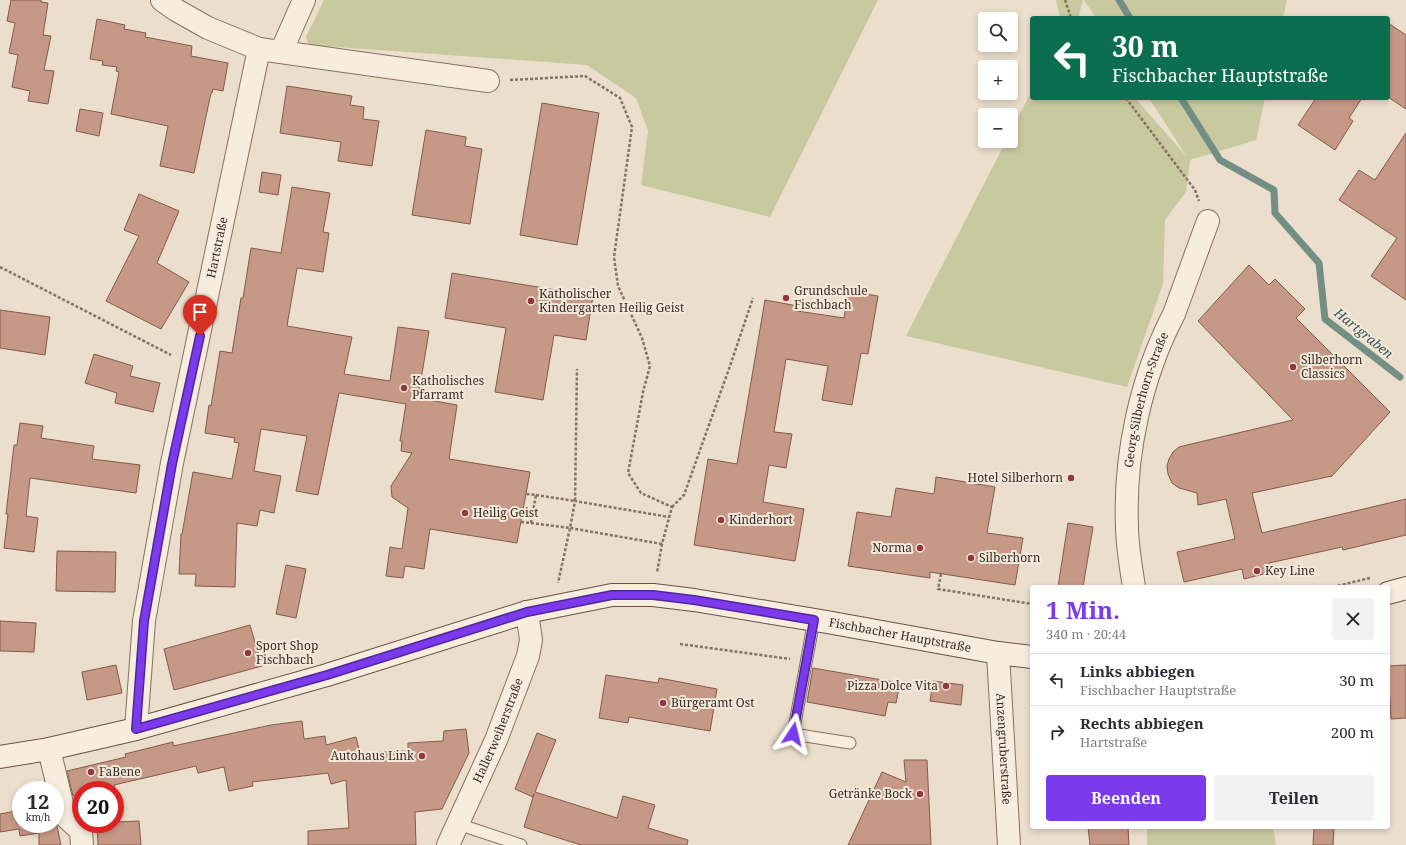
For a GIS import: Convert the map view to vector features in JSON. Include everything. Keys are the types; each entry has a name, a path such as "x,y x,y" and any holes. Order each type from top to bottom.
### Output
{"street":[{"path":"162,0 176,10 208,28 259,49 488,81"},
{"path":"281,52 304,0"},
{"name":"Hartstraße","path":"136,729 144,621 172,464 259,49"},
{"name":"Georg-Silberhorn-Straße","path":"1134,585 1127,528 1127,507 1129,465 1137,415 1153,361 1174,314 1208,221"},
{"path":"1390,592 1406,588"},
{"name":"Fischbacher Hauptstraße","path":"0,757 49,749 136,729 327,675 527,612 612,595 653,595 694,600 998,653 1030,656"},
{"name":"Hallerweiherstraße","path":"448,845 496,740 528,656 531,640 527,612"},
{"name":"Anzengruberstraße","path":"998,653 1009,845"},
{"path":"49,749 65,816 81,831 82,845"}],"lane":[{"path":"814,620 793,734 850,743"},
{"path":"458,824 521,845"}],"path":[{"path":"1065,0 1069,16"},
{"path":"488,81 585,76 620,98 632,127 614,258 618,286 642,338 650,366 643,392 628,473 641,493 672,507"},
{"path":"1128,100 1195,190 1208,221"},
{"path":"0,267 193,366"},
{"path":"653,595 662,544 672,507 684,495 753,298"},
{"path":"553,607 575,501 577,370"},
{"path":"526,494 669,517"},
{"path":"531,523 536,496"},
{"path":"521,522 570,528 662,544"},
{"path":"941,574 938,589 1030,604"},
{"path":"680,644 806,661"}],"green space":[{"path":"324,0 878,0 770,217 641,185 648,131 636,98 587,65 309,45 306,37"},
{"path":"1056,0 1083,0 1079,16 1060,16"},
{"path":"1084,0 1287,0 1283,16 1095,16"},
{"path":"1030,94 1030,100 1137,100 1187,157 1150,100 1265,100 1256,140 1190,160 1186,192 1165,220 1163,284 1127,387 906,336 1002,148 1018,148 1018,117"},
{"path":"1147,829 1273,829 1276,845 1147,845"}],"building":[{"path":"11,0 41,0 41,2 48,3 43,35 51,36 44,70 54,71 48,104 28,101 30,91 12,87 18,55 9,53 15,23 7,21"},
{"path":"97,19 125,25 124,29 146,33 145,37 192,46 191,56 228,63 223,91 213,89 211,93 194,173 160,166 168,126 111,114 119,72 116,71 117,67 102,65 103,61 90,59"},
{"path":"1390,24 1406,35 1406,109 1390,98"},
{"path":"287,86 352,96 350,105 364,107 363,119 379,121 372,166 338,161 341,142 280,133"},
{"path":"1315,100 1361,100 1349,118 1353,121 1335,150 1298,125"},
{"path":"542,103 599,113 577,245 520,235"},
{"path":"80,109 103,113 99,136 76,131"},
{"path":"426,130 466,137 465,146 482,149 470,224 412,215"},
{"path":"1406,133 1406,300 1371,276 1397,238 1339,200 1359,170 1375,180"},
{"path":"262,172 281,175 278,195 259,192"},
{"path":"292,187 330,193 323,232 329,233 323,272 297,268 287,326 352,337 344,374 390,381 398,327 429,331 418,398 457,405 449,459 530,472 517,543 430,529 424,569 405,566 403,578 386,576 390,547 402,549 408,508 392,497 391,486 412,453 401,451 402,441 400,441 406,404 339,393 318,495 296,491 307,436 261,429 254,471 281,476 274,513 260,510 257,526 237,523 235,587 195,586 196,574 179,574 181,534 193,472 232,479 239,443 234,442 235,438 205,433 220,351 232,353 251,248 281,253"},
{"path":"139,194 179,211 157,263 189,282 161,329 106,301 139,236 124,230"},
{"name":"Silberhorn Classics","path":"1249,265 1269,285 1275,279 1305,309 1296,318 1390,412 1332,476 1252,493 1262,533 1406,499 1406,535 1343,550 1342,547 1269,563 1271,572 1244,579 1242,569 1184,582 1177,552 1235,539 1226,499 1198,505 1197,493 1179,488 1172,483 1168,474 1167,466 1173,452 1179,447 1293,420 1198,321"},
{"path":"452,273 593,296 586,340 554,335 543,400 495,392 506,328 445,318"},
{"path":"848,291 878,296 868,354 861,353 852,405 822,400 828,366 786,359 774,432 792,434 786,468 769,465 763,502 804,509 795,561 694,545 708,459 737,464 765,300 798,306 797,311 844,318"},
{"path":"0,310 50,317 45,355 0,348"},
{"path":"94,354 133,366 130,376 160,383 153,412 115,403 117,393 85,383"},
{"path":"20,423 43,426 41,438 94,446 92,459 140,465 136,493 30,478 26,516 38,518 34,552 4,548 8,514 6,514 14,445 17,445"},
{"path":"936,477 995,487 987,533 1023,538 1015,585 930,572 930,578 848,566 857,512 891,517 896,488 934,494"},
{"path":"1068,523 1093,527 1083,585 1058,585"},
{"path":"57,551 116,552 115,592 56,591"},
{"path":"286,565 306,569 296,618 276,614"},
{"path":"0,621 36,623 34,652 0,651"},
{"path":"250,625 262,666 174,690 164,649"},
{"path":"116,665 122,693 87,700 82,672"},
{"path":"1406,665 1406,718 1391,719 1390,666"},
{"path":"813,668 900,683 896,703 888,702 885,716 807,702"},
{"path":"606,675 658,683 659,678 717,689 710,731 629,717 628,723 599,718"},
{"path":"933,681 963,685 961,705 930,701"},
{"path":"302,721 304,739 325,736 326,745 356,737 360,753 408,751 408,743 443,741 444,731 466,729 469,753 442,809 415,812 416,845 308,845 308,831 349,828 346,780 331,784 328,773 252,782 253,786 229,791 224,767 198,773 196,766 124,783 124,781 72,781 72,792 67,771 126,757 125,754 173,742 173,746 271,725"},
{"path":"537,733 556,740 535,792 617,818 623,796 655,805 648,828 688,840 687,845 581,845 524,827 534,794 533,797 515,789"},
{"path":"904,760 927,760 931,845 848,845 882,772 906,782"},
{"path":"12,812 12,830 0,832 0,814"},
{"path":"139,821 141,845 98,845 97,833 124,833 124,822"},
{"path":"1088,829 1128,829 1129,845 1090,845"},
{"path":"1314,829 1334,829 1333,845 1313,845"},
{"path":"20,833 39,833 20,836"},
{"path":"39,833 58,833 61,845 39,845"}],"waterway":[{"name":"Hartgraben","path":"1119,0 1129,16"},
{"name":"Hartgraben","path":"1182,100 1220,160 1274,190 1275,213 1319,263 1325,319 1400,377"}],"place":[{"name":"Grundschule Fischbach","path":"786,298"},
{"name":"Katholischer Kindergarten Heilig Geist","path":"531,301"},
{"name":"Silberhorn Classics","path":"1293,367"},
{"name":"Katholisches Pfarramt","path":"404,388"},
{"name":"Hotel Silberhorn","path":"1071,478"},
{"name":"Heilig Geist","path":"465,513"},
{"name":"Kinderhort","path":"721,520"},
{"name":"Norma","path":"920,548"},
{"name":"Silberhorn","path":"971,558"},
{"name":"Key Line","path":"1257,571"},
{"name":"Sport Shop Fischbach","path":"248,653"},
{"name":"Pizza Dolce Vita","path":"946,686"},
{"name":"Bürgeramt Ost","path":"663,703"},
{"name":"Autohaus Link","path":"422,756"},
{"name":"FaBene","path":"91,772"},
{"name":"Getränke Bock","path":"920,794"}],"route":[{"path":"200,336 172,464 144,621 136,729 327,675 527,612 612,595 653,595 694,600 814,620 793,734"}]}
